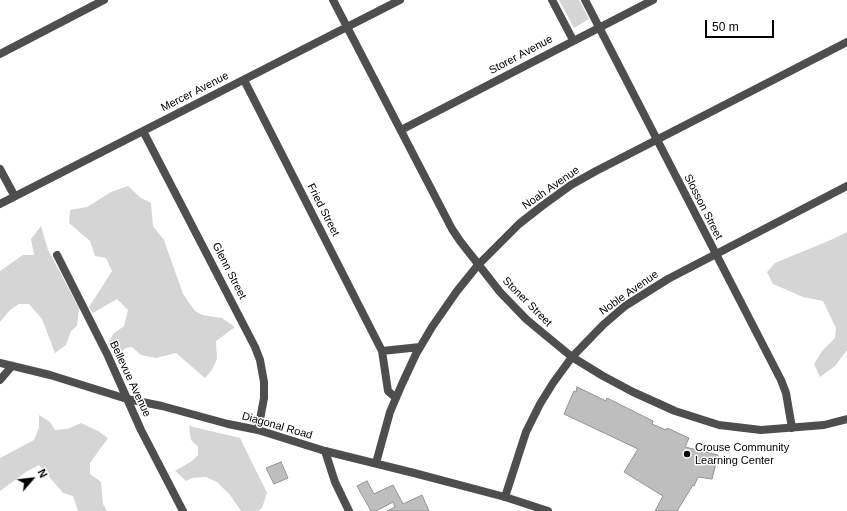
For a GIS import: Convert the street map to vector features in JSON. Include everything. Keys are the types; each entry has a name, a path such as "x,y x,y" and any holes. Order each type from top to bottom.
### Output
{"street":[{"path":"0,54 104,0"},
{"name":"Stoner Street","path":"333,0 452,229 500,292 526,318 572,357 602,376 661,405 693,417 724,426 754,430 792,428 824,425 847,419"},
{"name":"Mercer Avenue","path":"0,204 14,195 400,0"},
{"path":"552,0 573,40"},
{"name":"Slosson Street","path":"585,0 781,380 786,393 792,428"},
{"name":"Storer Avenue","path":"401,130 652,0"},
{"name":"Noah Avenue","path":"376,463 390,412 404,378 420,347 457,291 478,265 519,224 571,186 596,171 657,141 847,42"},
{"name":"Fried Street","path":"244,80 382,351 388,391 396,398"},
{"name":"Glenn Street","path":"143,131 255,346 260,360 264,382 264,398 258,430"},
{"path":"0,169 14,195"},
{"name":"Noble Avenue","path":"505,497 531,420 553,383 572,357 592,335 626,306 668,278 847,186"},
{"name":"Bellevue Avenue","path":"57,255 108,356 141,430 183,511"},
{"path":"382,351 420,347"},
{"name":"Diagonal Road","path":"0,363 50,375 127,399 162,406 228,424 258,430 325,452 376,463 505,497 548,511"},
{"path":"0,380 12,366"},
{"path":"325,452 335,482 349,511"}],"shaded area":[{"path":"559,0 579,0 589,19 574,28"},
{"path":"128,186 141,198 151,203 153,226 164,240 183,294 195,311 202,315 222,318 235,327 216,341 217,359 212,370 205,378 176,353 156,358 141,355 132,347 126,348 118,354 108,344 113,334 124,326 128,310 117,299 93,313 89,307 112,271 106,258 95,256 90,241 69,223 70,210 87,207 111,192"},
{"path":"41,226 48,250 79,308 77,326 71,331 66,345 55,353 42,319 29,304 19,304 10,310 0,322 0,271 23,255 34,255 31,239"},
{"path":"847,232 847,350 835,366 820,377 814,364 822,351 835,338 836,328 823,301 803,297 773,284 767,272 775,263"},
{"path":"39,415 50,422 55,430 67,429 81,423 98,431 108,438 90,463 90,474 101,482 103,504 107,511 78,511 73,496 63,493 39,465 26,472 0,491 0,458 34,440 39,428"},
{"path":"189,426 240,438 267,493 262,508 258,511 241,511 230,495 217,482 206,477 192,478 186,481 175,471 192,461 198,455 198,447 191,440"}],"building":[{"path":"577,387 606,401 607,398 653,421 652,424 666,430 667,428 689,438 685,447 718,455 712,479 698,477 694,486 693,485 677,511 655,511 663,496 624,472 638,449 564,414 574,391 576,392"},
{"path":"281,462 288,478 274,484 266,468"},
{"path":"367,481 374,494 393,485 403,504 422,495 429,511 387,511 395,507 393,502 376,511 371,511 357,486"}],"place":[{"name":"Crouse Community Learning Center","path":"687,454"}]}
